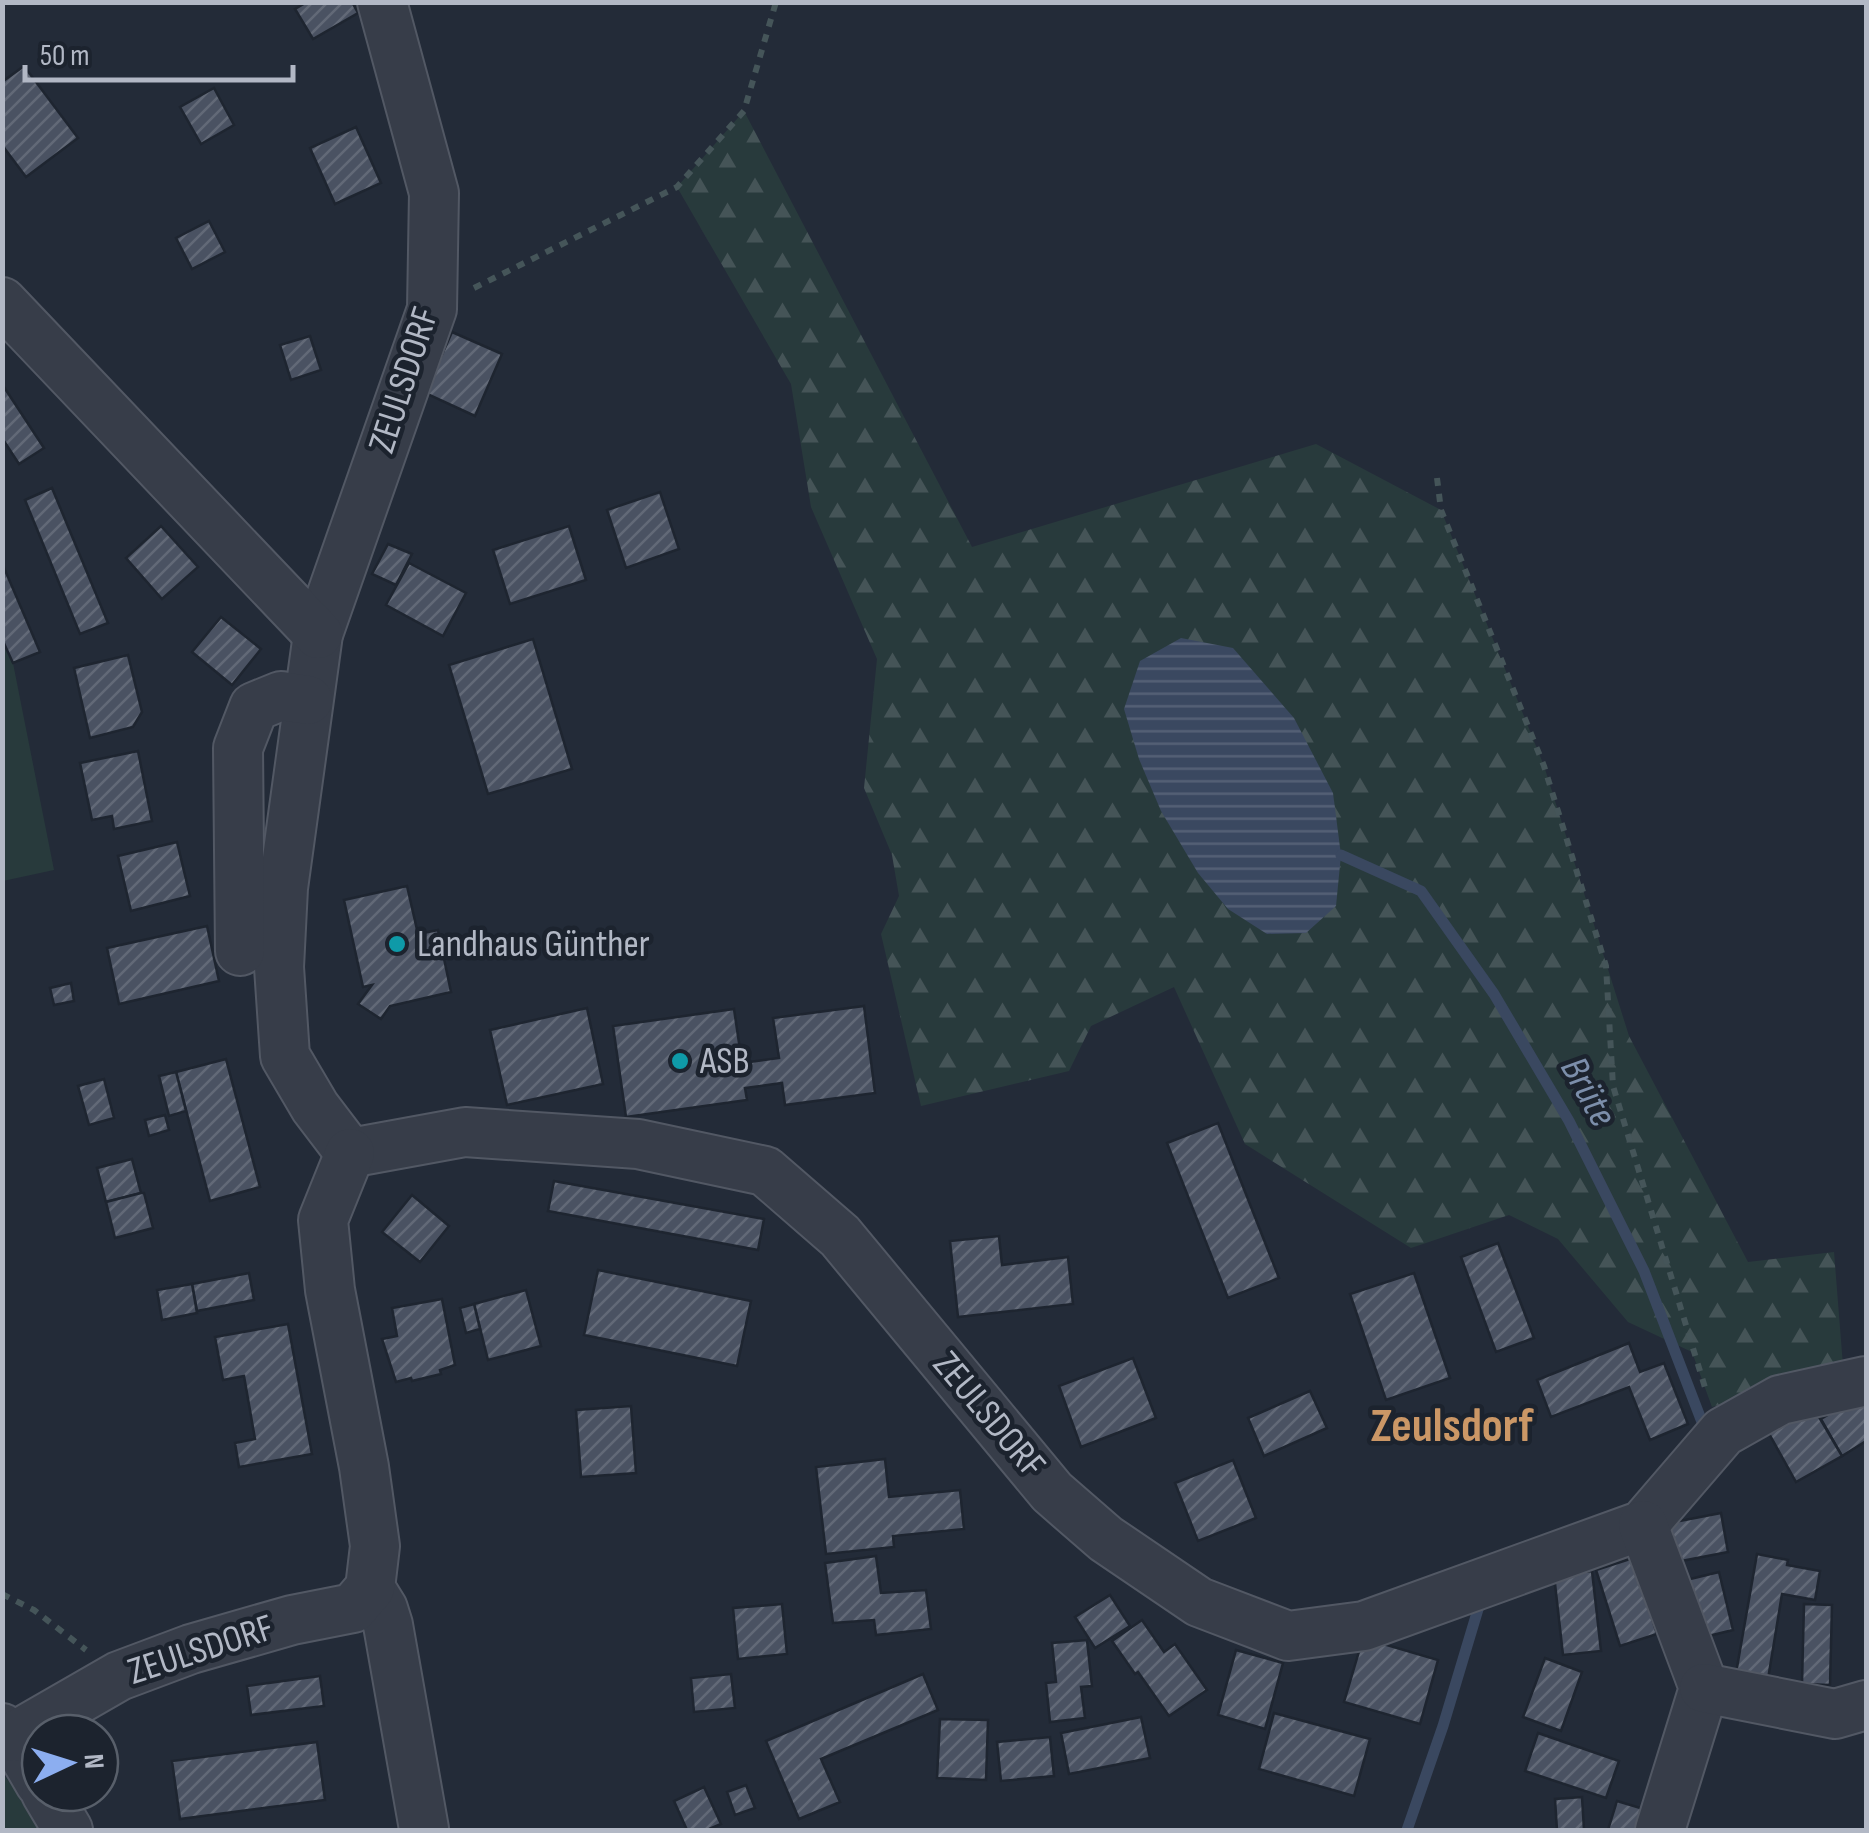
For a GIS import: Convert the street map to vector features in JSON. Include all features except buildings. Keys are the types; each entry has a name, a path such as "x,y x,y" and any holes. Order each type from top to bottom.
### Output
{"street":[{"name":"ZEULSDORF","path":"382,2 434,193 432,309 318,634 283,888 279,967 285,1056 315,1108 350,1153 465,1132 638,1144 765,1171 840,1236 1052,1492 1106,1540 1200,1602 1288,1636 1364,1626 1643,1525 1722,1432"},
{"path":"2,302 318,634"},
{"path":"240,951 238,748 254,706 281,696 308,700"},
{"path":"350,1153 323,1220 330,1290 364,1467 374,1546 370,1588 388,1625 424,1829"},
{"path":"1722,1432 1780,1400 1866,1382"},
{"path":"1643,1525 1704,1688 1660,1830"},
{"name":"ZEULSDORF","path":"8,1733 118,1676 191,1649 292,1620 353,1608 370,1588"},
{"path":"1704,1688 1835,1714 1866,1705"}],"path":[{"path":"432,309 677,186 744,111 776,2"},
{"path":"1437,478 1441,510 1544,766 1606,966 1613,1086 1692,1352 1722,1432"},
{"path":"2,1594 34,1610 118,1676"}],"green space":[{"path":"744,111 972,547 1316,444 1441,510 1544,766 1629,1036 1748,1262 1834,1252 1843,1366 1712,1407 1692,1352 1628,1322 1558,1239 1509,1215 1411,1248 1245,1144 1174,987 1091,1026 1069,1071 921,1106 881,934 899,896 892,855 864,788 877,659 811,507 791,384 677,187"},
{"path":"3,642 13,663 54,870 3,881"},
{"path":"2,1773 20,1795 20,1813 31,1813 41,1830 3,1830"}],"water":[{"path":"1181,638 1233,648 1294,718 1333,793 1341,855 1336,906 1306,933 1267,934 1228,909 1198,873 1161,811 1124,709 1140,661"}],"waterway":[{"name":"Brüte","path":"1341,855 1421,891 1494,994 1569,1121 1644,1271 1702,1422"},
{"name":"Brüte","path":"1407,1830 1479,1606"}],"place":[{"name":"Landhaus Günther","path":"397,944"},
{"name":"ASB","path":"680,1061"}],"district":[{"name":"Zeulsdorf","path":"1452,1426"}]}
